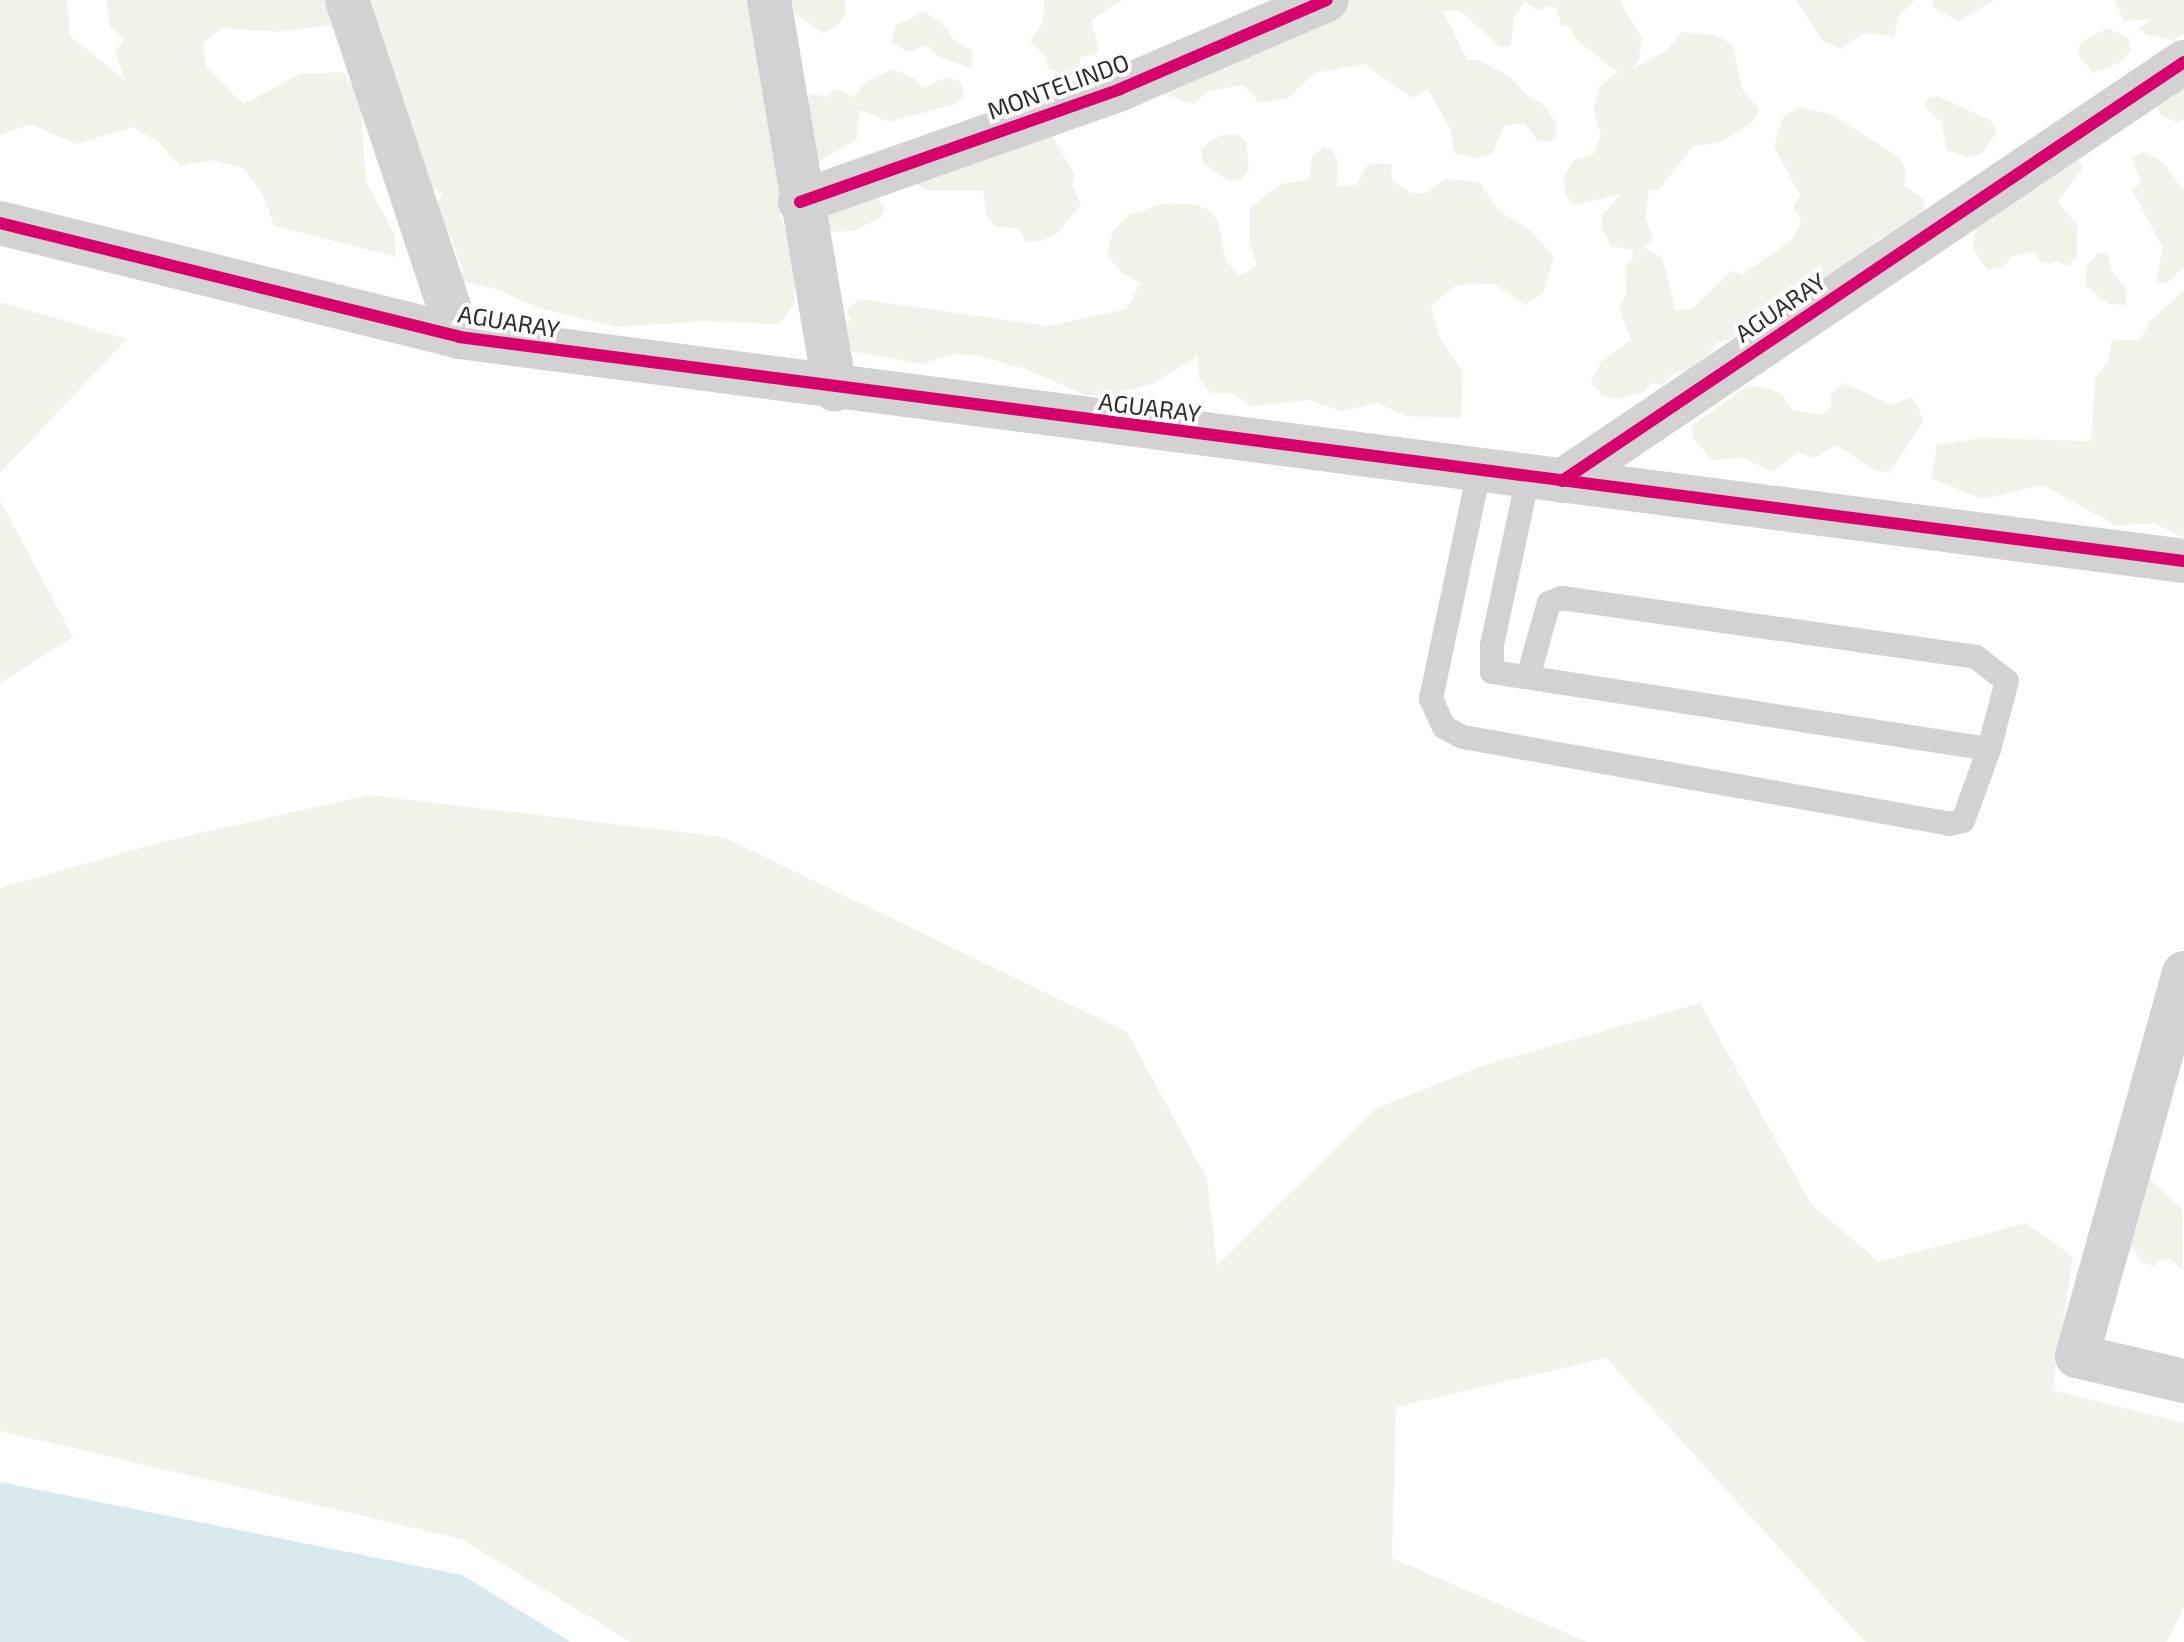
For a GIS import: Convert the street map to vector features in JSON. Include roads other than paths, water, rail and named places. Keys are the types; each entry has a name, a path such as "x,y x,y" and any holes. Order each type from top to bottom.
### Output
{"street":[{"path":"347,0 459,337"},
{"path":"769,0 800,202 835,389"},
{"name":"MONTELINDO","path":"800,202 1120,89 1327,0"},
{"name":"AGUARAY","path":"0,223 459,337 835,389 1545,479 2184,62"},
{"path":"1545,479 2184,561"},
{"path":"2184,973 2077,1356 2184,1381"}],"lane":[{"path":"1479,471 1431,699 1444,727 1463,737 1949,824 1963,821 1973,803 2007,681 1976,657 1562,598 1549,603 1528,677"},
{"path":"1545,479 1492,645 1492,672 1989,749"}]}
